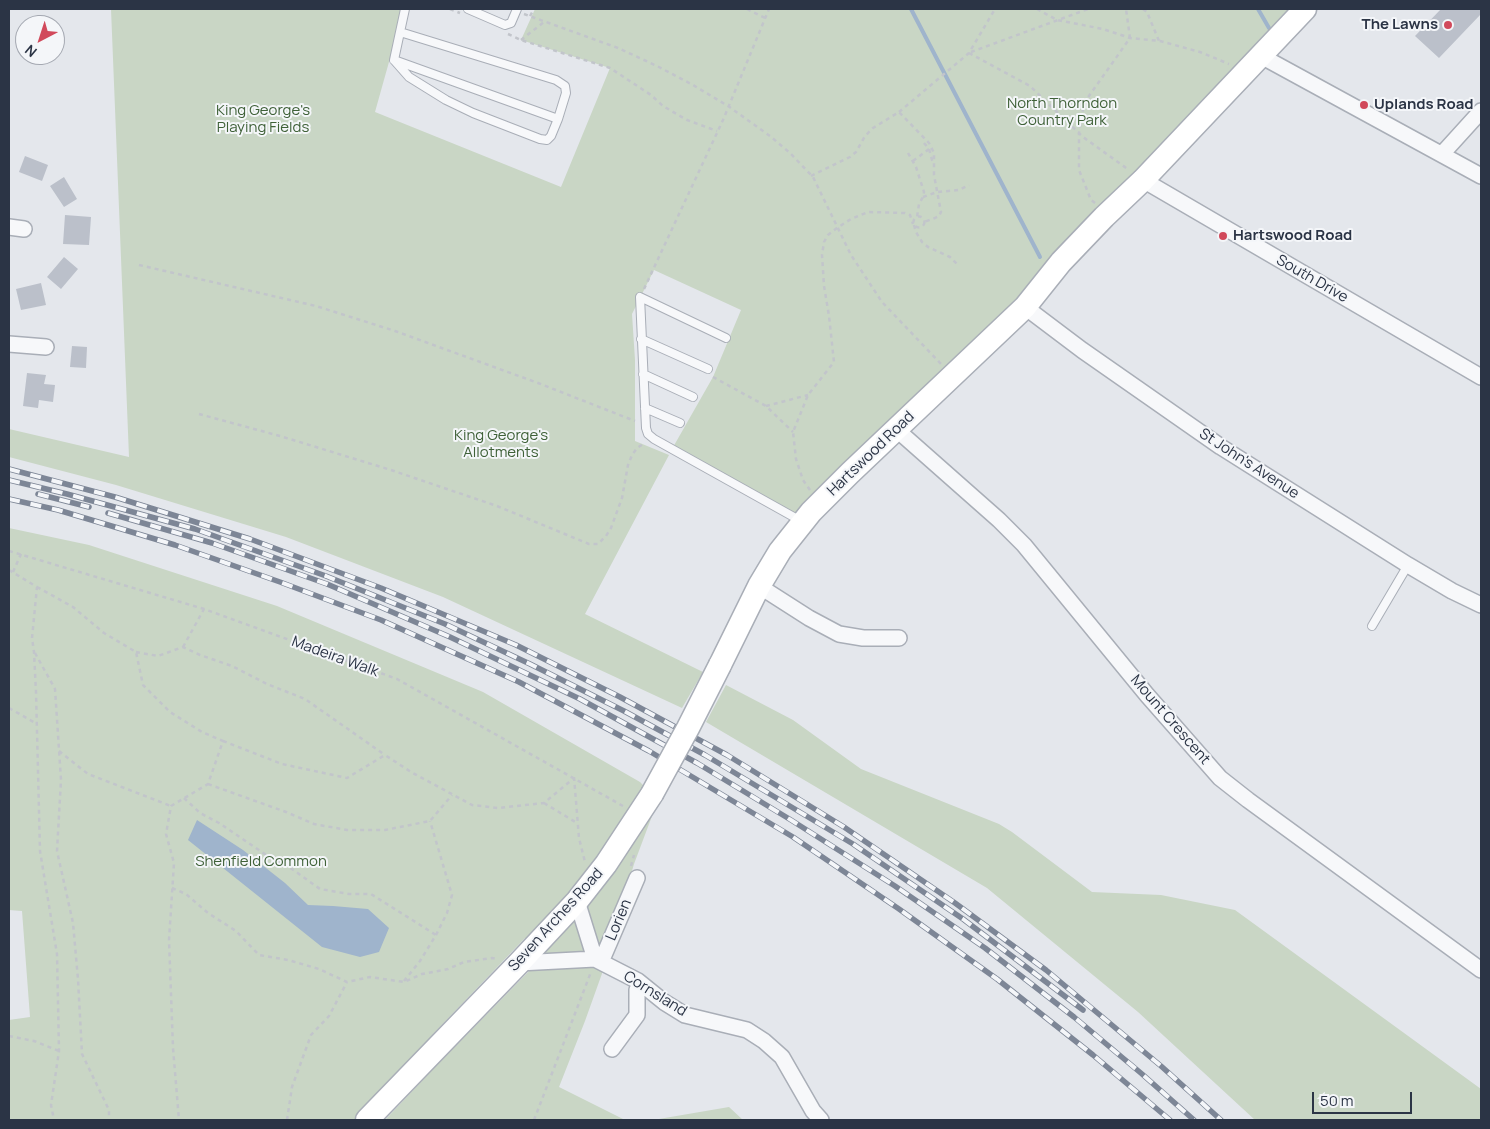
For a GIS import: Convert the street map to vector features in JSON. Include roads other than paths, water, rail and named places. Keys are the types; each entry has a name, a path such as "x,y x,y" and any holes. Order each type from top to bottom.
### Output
{"street":[{"name":"Hartswood Road","path":"720,665 780,550 803,522 896,429 1025,307 1061,262 1143,180 1305,9"},
{"path":"1254,63 1442,154 1481,176"},
{"path":"1442,154 1481,111"},
{"name":"South Drive","path":"1143,180 1481,377"},
{"path":"9,227 24,228"},
{"name":"St John's Avenue","path":"1025,307 1082,350 1214,442 1408,565 1452,591 1481,605"},
{"path":"9,344 46,347"},
{"name":"Mount Crescent","path":"896,429 999,520 1024,545 1147,695 1220,778 1481,970"},
{"path":"760,586 839,634 863,638 899,638"},
{"name":"Seven Arches Road","path":"367,1120 519,963 583,893 606,864 652,794 720,665"},
{"name":"Lorien","path":"598,961 637,878"},
{"path":"519,963 598,961 583,893"},
{"name":"Cornsland","path":"598,961 638,981 664,1002 685,1015 747,1030 764,1041 782,1057 820,1120"},
{"path":"612,1048 637,1015 638,981"}],"lane":[{"path":"394,60 405,9"},
{"path":"468,13 483,12 505,25 511,23 517,10"},
{"path":"394,60 409,77 446,100 473,113 540,139 547,140 551,136 566,93 565,86 556,80 400,32"},
{"path":"394,60 558,119"},
{"path":"726,338 640,297 646,428 650,437 661,444 803,522"},
{"path":"641,339 710,373"},
{"path":"643,374 693,397"},
{"path":"645,408 680,423"},
{"path":"1372,626 1408,565"}],"water":[{"path":"197,820 243,850 285,883 308,905 368,909 389,928 379,952 360,957 322,947 188,840"}],"waterway":[{"path":"911,9 1040,257"},
{"path":"1258,9 1269,28"}],"railway":[{"path":"9,469 115,497 250,539 381,588 516,645 620,697 727,755 844,827 955,903 1046,970 1161,1066 1221,1120"},
{"path":"9,480 195,529 326,576 445,624 530,664 624,711 705,755 853,844 963,919 1083,1010"},
{"path":"38,494 89,507"},
{"path":"9,499 58,510 175,545 381,620 519,682 649,751 793,837 899,909 997,979 1093,1055 1170,1120"},
{"path":"108,513 212,543 327,584 450,637 580,699 697,763 895,886 985,948 1074,1017 1194,1120"}],"place":[{"name":"The Lawns","path":"1448,25"},
{"name":"Uplands Road","path":"1364,105"},
{"name":"Hartswood Road","path":"1223,236"}],"park label":[{"name":"North Thorndon Country Park","path":"1062,112"},
{"name":"King George's Playing Fields","path":"263,120"},
{"name":"King George's Allotments","path":"501,444"},
{"name":"Shenfield Common","path":"261,862"}]}
